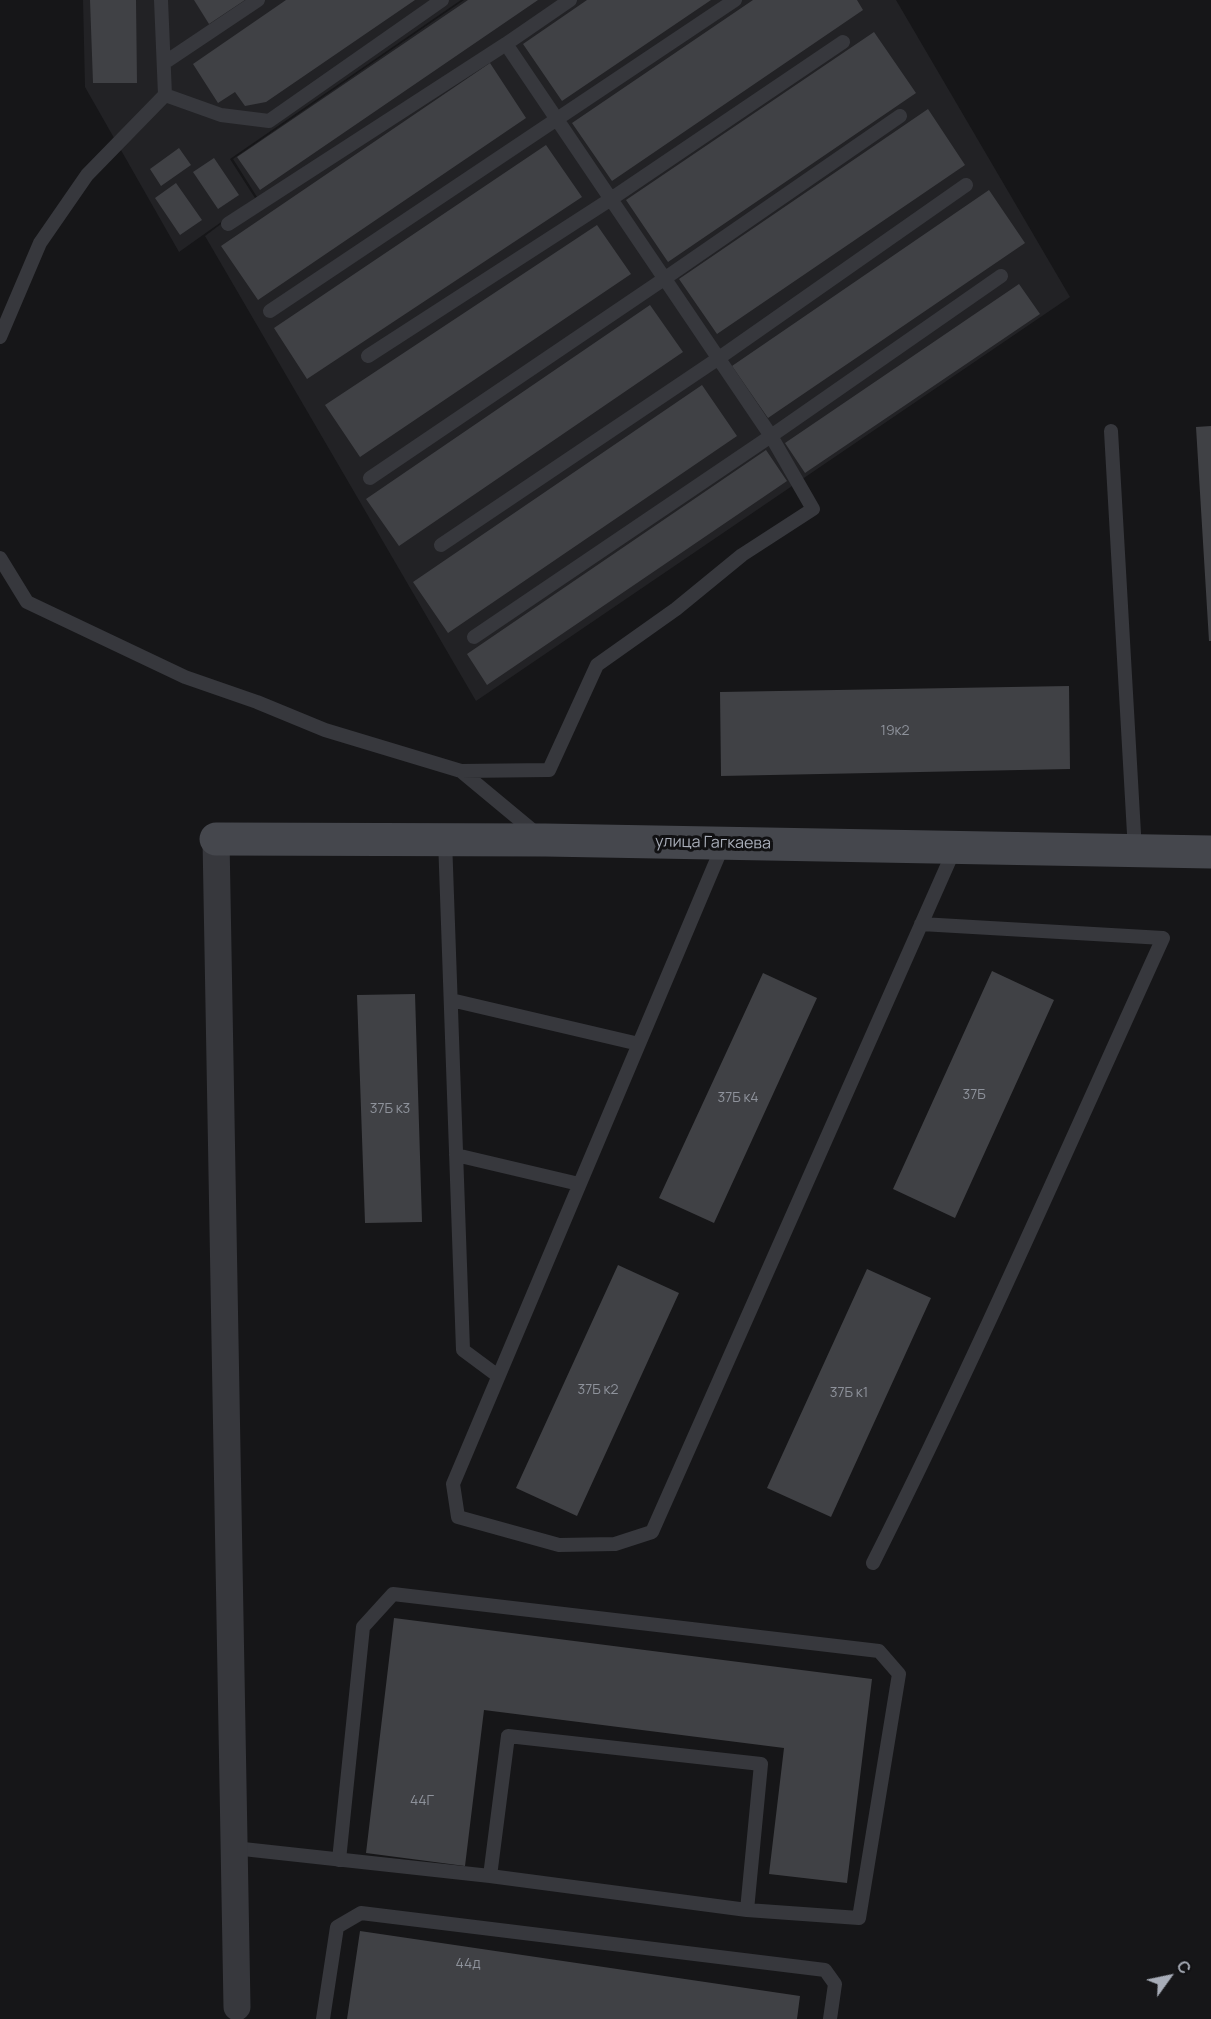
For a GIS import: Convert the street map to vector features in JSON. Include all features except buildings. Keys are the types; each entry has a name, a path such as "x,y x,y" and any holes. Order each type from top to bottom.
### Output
{"street":[{"name":"улица Гагкаева","path":"216,839 545,840 1211,852"},
{"path":"216,839 237,2013"}],"lane":[{"path":"0,337 40,243 87,175 165,95 161,0"},
{"path":"164,63 258,0"},
{"path":"165,95 220,115 268,121 442,0"},
{"path":"228,224 570,0"},
{"path":"270,311 735,0"},
{"path":"368,356 611,199 843,42"},
{"path":"0,558 27,602 185,677 257,702 325,730 461,771 549,770 597,665 676,609 742,555 813,508 771,436 506,44"},
{"path":"370,478 900,116"},
{"path":"441,545 719,358 966,185"},
{"path":"474,638 1001,276"},
{"path":"1111,431 1135,851"},
{"path":"461,771 545,840"},
{"path":"445,839 463,1350 498,1376"},
{"path":"723,844 453,1484 459,1517 559,1545 615,1544 652,1532 955,848"},
{"path":"873,1563 1005,1286 1162,938 921,924"},
{"path":"451,1000 639,1044"},
{"path":"456,1155 579,1184"},
{"path":"234,1848 339,1860 490,1876 747,1910 859,1918 899,1674 879,1651 393,1593 363,1627 339,1860"},
{"path":"490,1876 508,1736 761,1764 747,1910"},
{"path":"323,2019 337,1927 361,1913 825,1970 835,1984 830,2019"}],"shaded area":[{"path":"83,0 461,0 230,159 255,198 179,252 85,87"},
{"path":"464,0 896,0 1070,297 476,701 205,236 257,197 233,159"}]}
